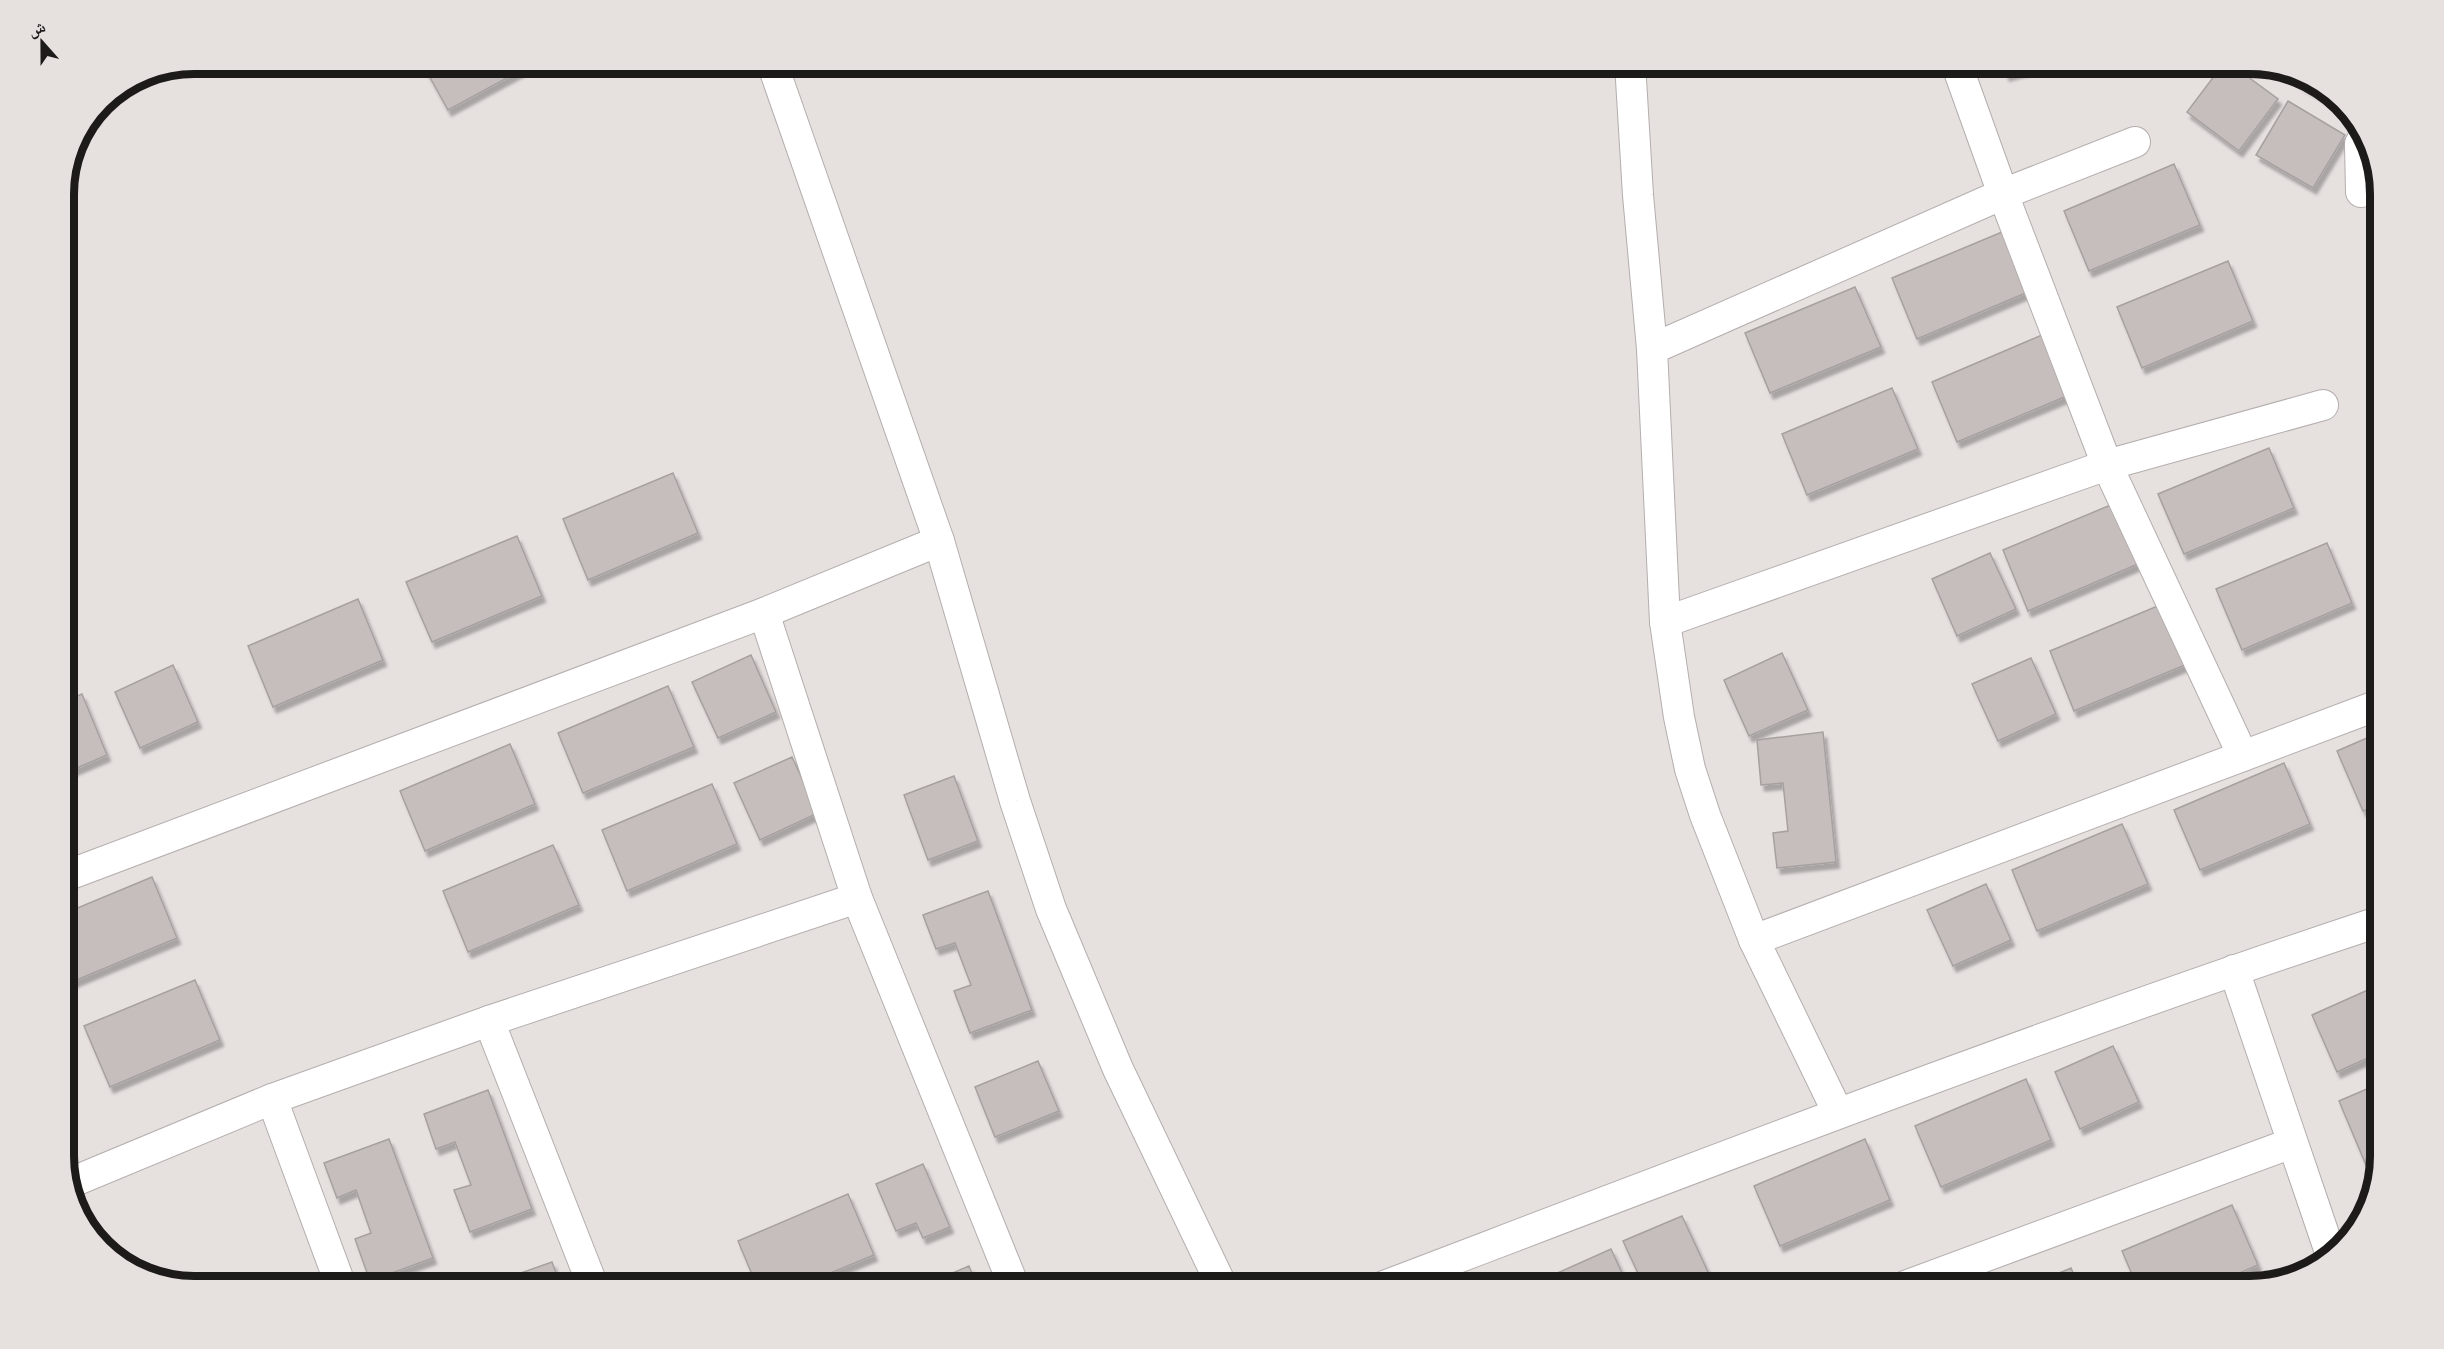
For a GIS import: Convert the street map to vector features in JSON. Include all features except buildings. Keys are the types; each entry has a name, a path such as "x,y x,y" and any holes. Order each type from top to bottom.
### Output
{"street":[{"path":"1631,73 1638,195 1652,349 1665,622 1679,717 1690,769 1705,815 1754,940 1838,1113"},
{"path":"1960,73 2003,195 2107,465 2243,756"},
{"path":"776,74 939,541 1014,801 1051,909 1118,1069 1217,1276"},
{"path":"1652,349 2003,195 2135,142"},
{"path":"2360,146 2361,192"},
{"path":"1665,622 2107,465 2323,405"},
{"path":"74,873 765,613 939,541"},
{"path":"765,613 857,898 1010,1276"},
{"path":"1754,940 2370,708"},
{"path":"76,1179 272,1099 489,1021 857,898"},
{"path":"1410,1276 1838,1113 2234,969 2370,925"},
{"path":"2234,969 2328,1247"},
{"path":"489,1021 589,1276"},
{"path":"272,1099 337,1276"},
{"path":"1932,1276 2292,1143"}]}
